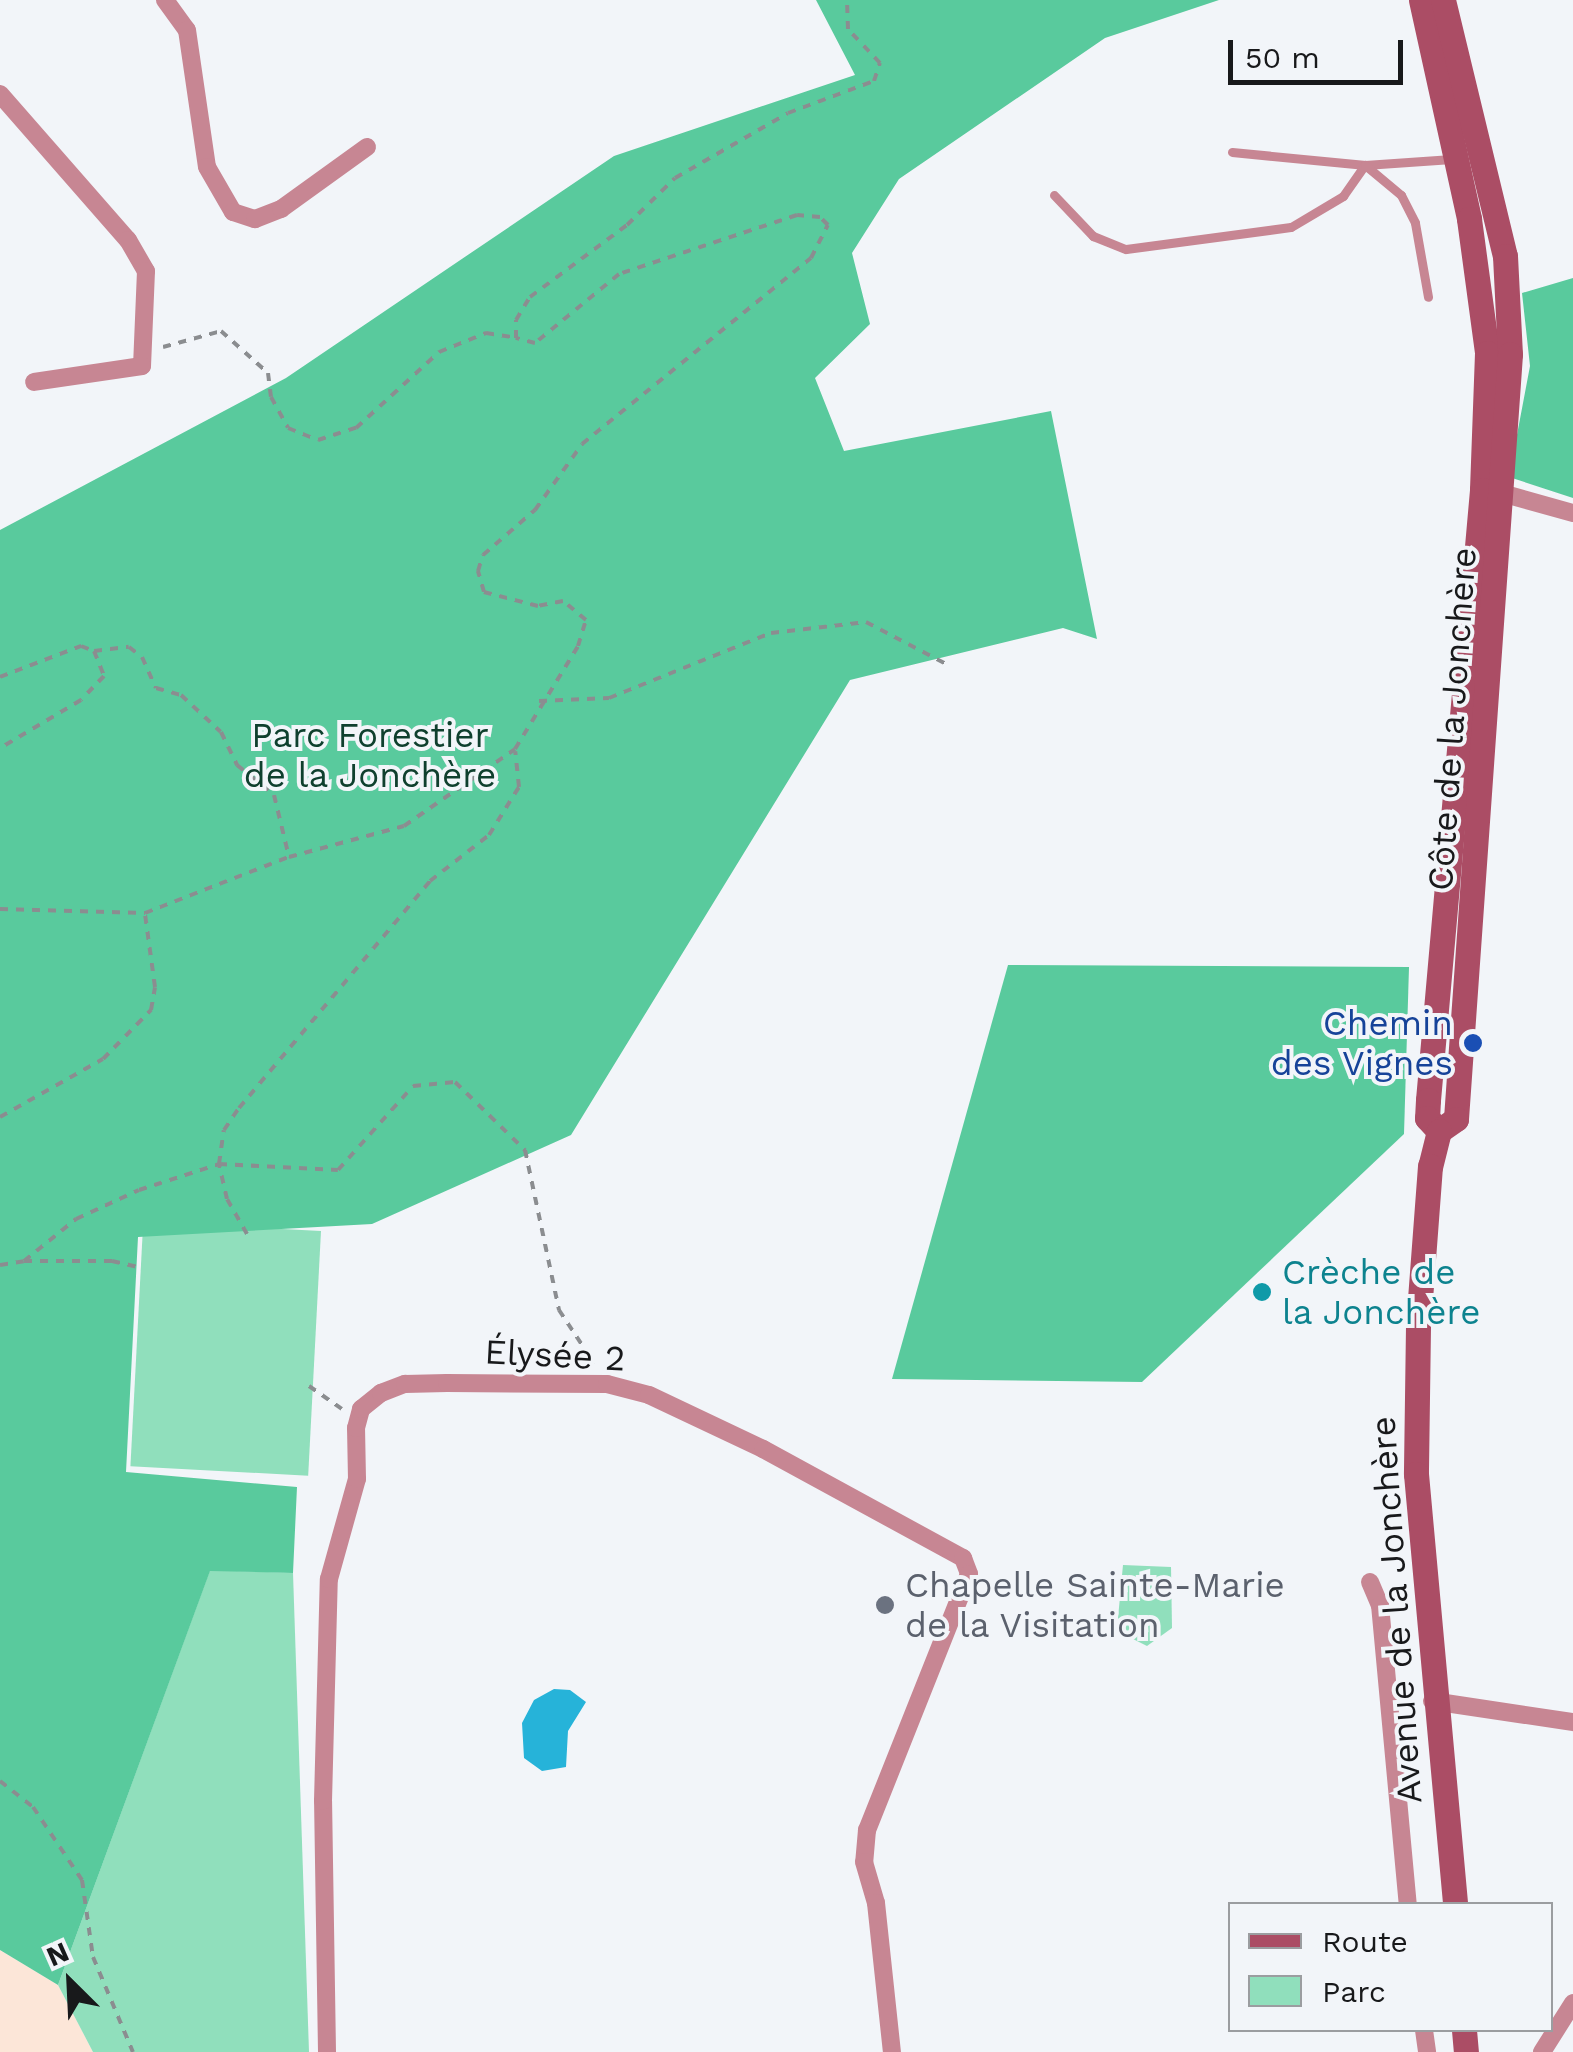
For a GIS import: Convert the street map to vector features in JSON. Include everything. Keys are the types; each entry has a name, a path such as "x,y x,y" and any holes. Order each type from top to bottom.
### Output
{"street":[{"path":"165,0 188,30 207,166 233,212 255,219 281,209 367,148"},
{"name":"Côte de la Jonchère","path":"1421,0 1467,156 1505,256 1510,354 1445,913"},
{"name":"Côte de la Jonchère","path":"1443,0 1467,156"},
{"path":"0,94 128,240 146,271 142,366 34,382"},
{"path":"1493,492 1573,513"},
{"name":"Côte de la Jonchère","path":"1469,949 1493,492"},
{"name":"Avenue de la Jonchère","path":"1439,1131 1428,1118 1445,913"},
{"name":"Avenue de la Jonchère","path":"1455,1902 1432,1701 1416,1474 1418,1326 1430,1166 1439,1131 1456,1119 1469,949"},
{"name":"Élysée 2","path":"358,1420 361,1409 381,1393 405,1384 608,1384 649,1395 763,1448 963,1558 969,1574 867,1830 868,1875 892,2052"},
{"path":"326,2052 329,1578 357,1466 358,1420"},
{"path":"1370,1582 1380,1605 1408,1902"},
{"path":"1432,1701 1573,1722"},
{"path":"1542,2052 1573,2003"}],"lane":[{"path":"1232,152 1365,165 1467,156"},
{"path":"1054,195 1093,236 1126,249 1173,238 1290,227 1343,196 1365,165"},
{"path":"1365,165 1401,194 1416,223 1428,296"}],"path":[{"path":"516,338 516,320 530,297 627,225 676,178 788,112 874,81 880,63 848,29 847,0"},
{"path":"0,909 145,913 289,858 404,826 515,749 539,700 578,646 586,620 563,600 538,606 484,592 478,572 483,556 534,510 582,444 811,258 828,226 820,217 797,215 619,274 546,337 534,343 486,332 440,352 356,428 318,440 288,428 271,397 268,373 221,331 143,351"},
{"path":"539,700 609,698 771,633 866,622 946,664"},
{"path":"0,677 63,650 129,648 142,657 156,688 181,695 222,732 237,765 274,794 289,858"},
{"path":"0,748 98,687 104,676 94,651"},
{"path":"247,1234 228,1199 219,1164 224,1130 430,881 489,835 519,787 515,749"},
{"path":"0,1117 103,1059 151,1010 156,987 145,913"},
{"path":"24,1261 76,1220 219,1164 338,1170 413,1086 455,1082 525,1150 559,1310 608,1384"},
{"path":"0,1265 24,1261 112,1261 142,1268"},
{"path":"309,1386 358,1420"},
{"path":"0,1781 33,1807 82,1880 93,1957 133,2052"}],"shaded area":[{"path":"0,1950 58,1985 93,2052 0,2052"}],"green space":[{"name":"Parc Forestier de la Jonchère","path":"816,0 1219,0 1105,38 899,179 852,253 870,324 815,378 844,451 1051,411 1097,639 1063,628 850,680 571,1135 372,1224 138,1237 126,1472 297,1487 293,1573 210,1571 58,1985 0,1950 0,530 286,378 614,156 855,75"},
{"path":"1573,278 1573,498 1509,477 1530,366 1522,293"},
{"path":"1008,965 1409,967 1404,1134 1142,1382 892,1379"},
{"path":"143,1222 321,1231 308,1476 130,1466"},
{"path":"1123,1565 1171,1567 1172,1628 1147,1646 1125,1635 1118,1618"},
{"path":"210,1570 293,1573 309,2052 93,2052 58,1985"}],"water":[{"path":"554,1689 570,1690 586,1702 568,1731 566,1767 542,1771 524,1758 522,1723 534,1700"}],"place":[{"name":"Chemin des Vignes","path":"1473,1043"},
{"name":"Crèche de la Jonchère","path":"1262,1292"},
{"name":"Chapelle Sainte-Marie de la Visitation","path":"885,1605"}]}
